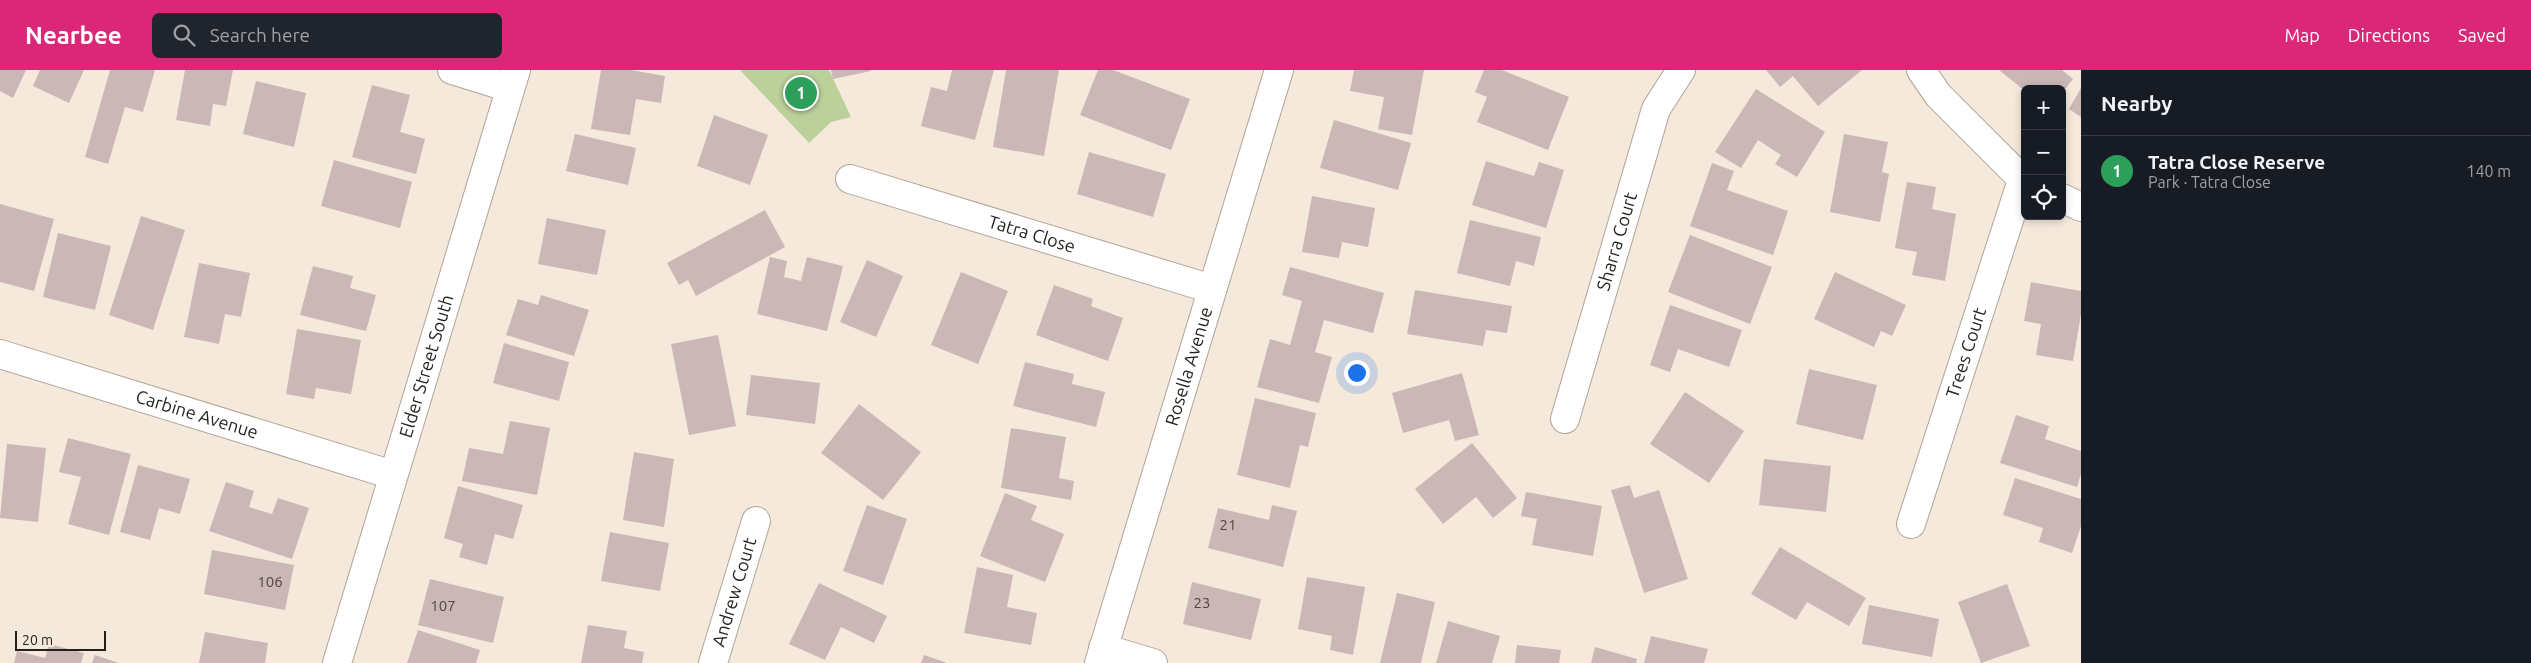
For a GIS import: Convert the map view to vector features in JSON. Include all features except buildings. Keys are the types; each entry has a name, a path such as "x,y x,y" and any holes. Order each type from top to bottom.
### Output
{"street":[{"path":"452,70 513,79"},
{"name":"Rosella Avenue","path":"1101,656 1279,70"},
{"name":"Sharra Court","path":"1565,419 1656,109 1681,70"},
{"path":"1921,70 1938,95 2021,179"},
{"name":"Elder Street South","path":"337,663 513,79"},
{"name":"Tatra Close","path":"850,180 1212,289"},
{"name":"Trees Court","path":"1911,524 2021,187"},
{"path":"2066,200 2081,207"},
{"name":"Carbine Avenue","path":"0,354 393,475"},
{"name":"Andrew Court","path":"713,663 756,521"},
{"path":"1101,656 1153,663"}],"green space":[{"path":"740,70 829,70 851,117 831,122 809,143"}],"place":[{"name":"Tatra Close Reserve","path":"801,93"}]}
